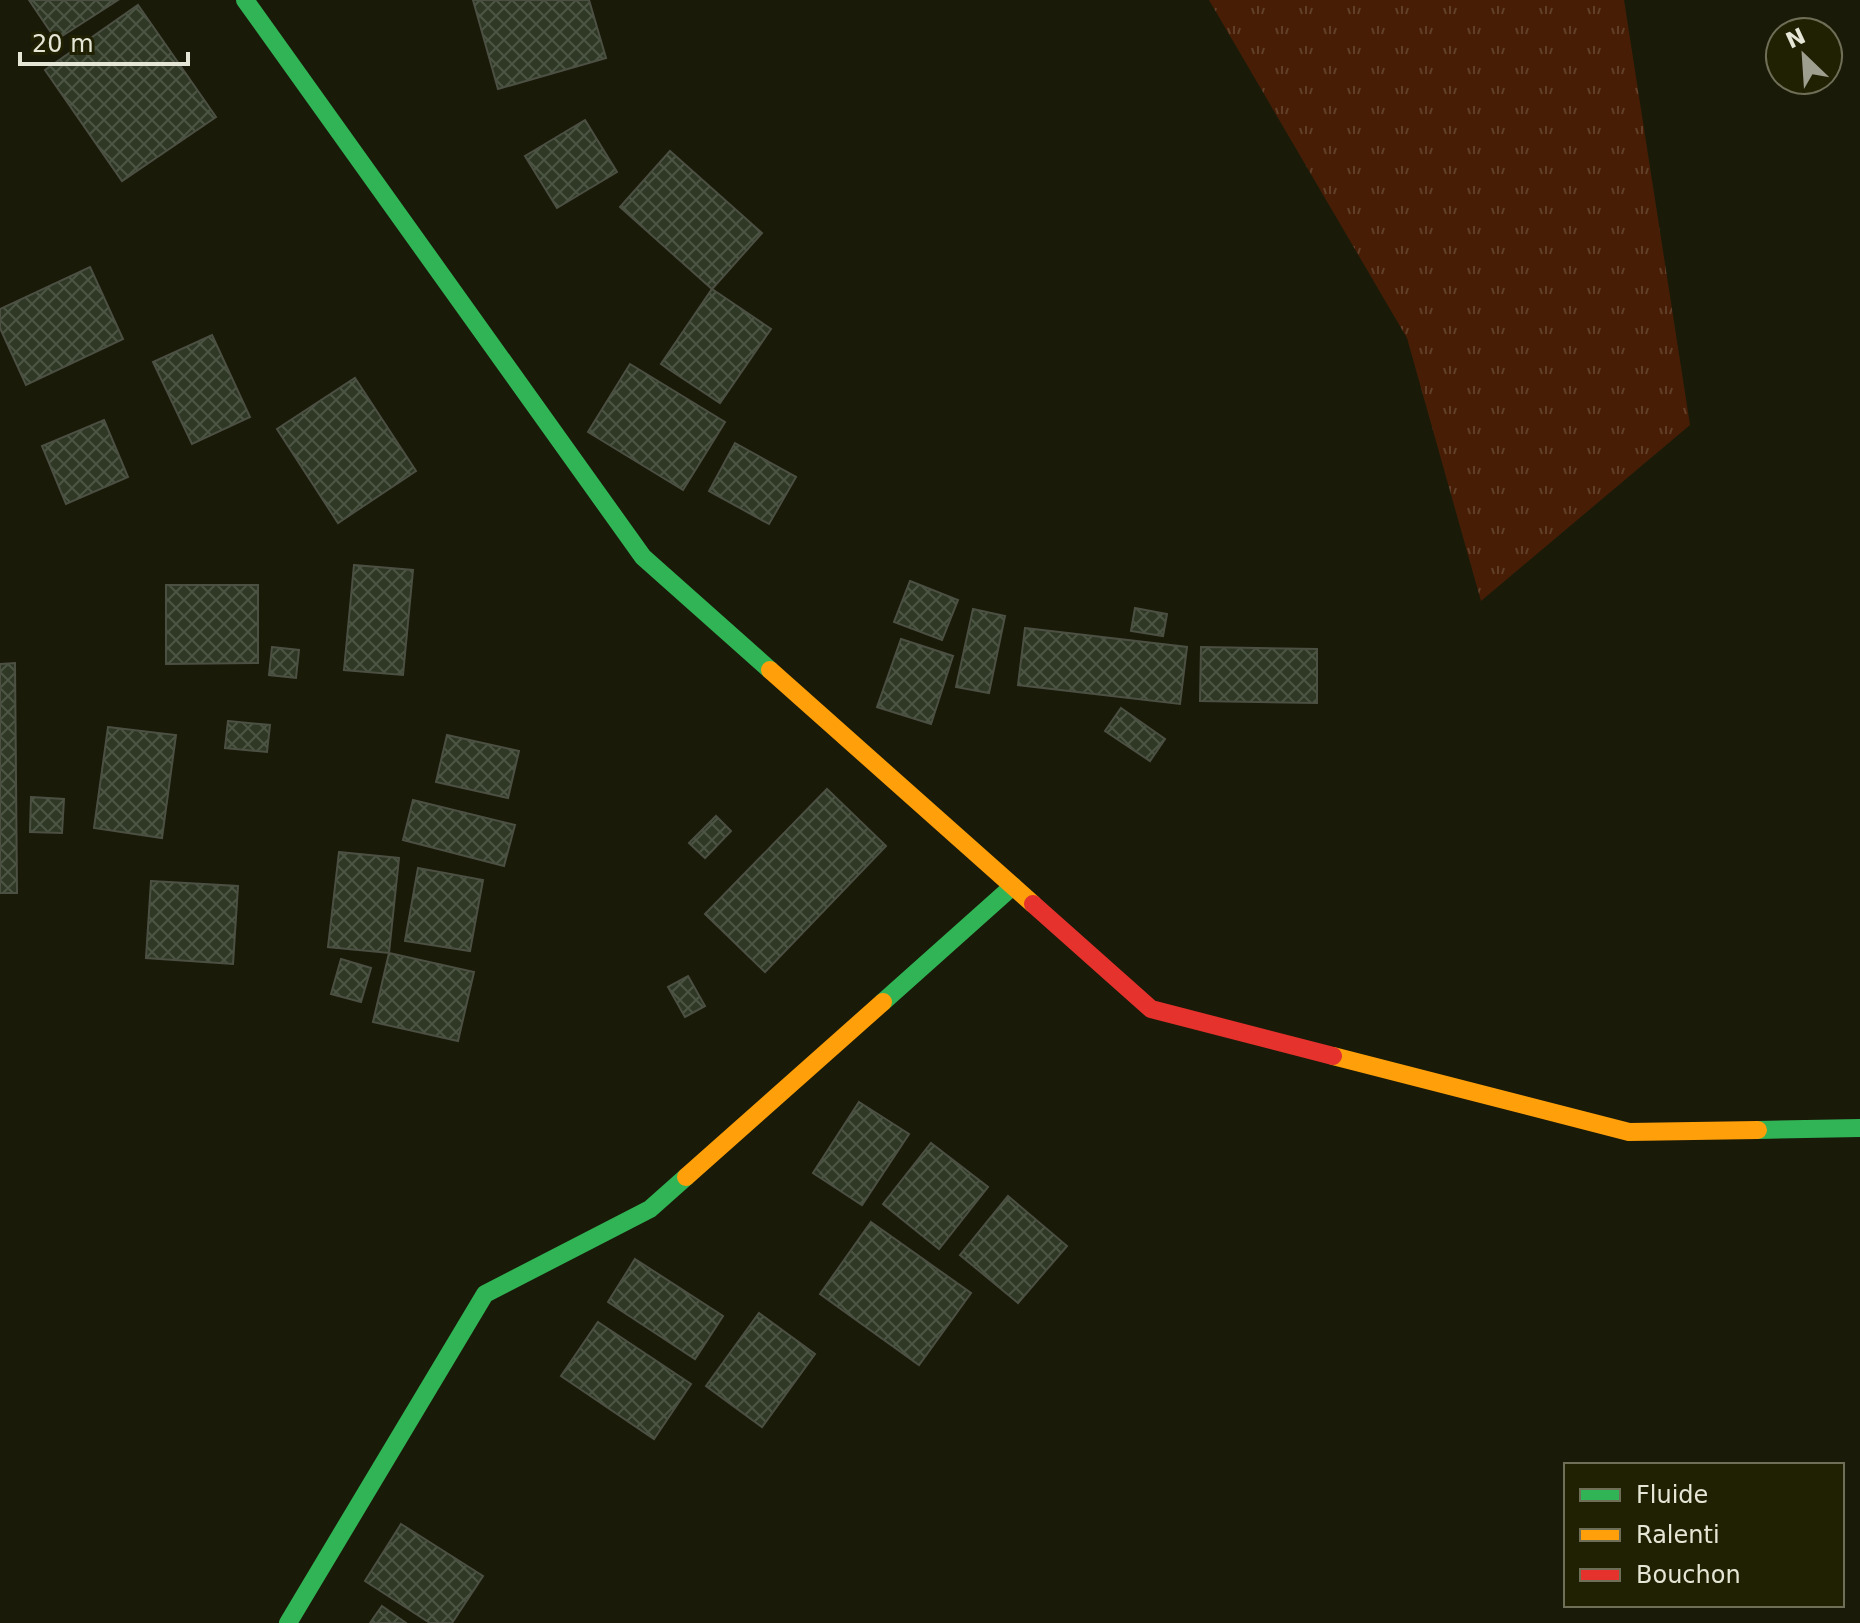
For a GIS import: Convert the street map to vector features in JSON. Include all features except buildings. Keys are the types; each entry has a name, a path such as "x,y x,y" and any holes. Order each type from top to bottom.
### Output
{"street":[{"path":"245,0 643,557 1151,1009 1629,1132 1860,1128"},
{"path":"288,1623 485,1294 650,1209 1013,886"}],"green space":[{"path":"1209,0 1624,0 1690,425 1481,601 1407,338"}],"traffic: fast":[{"path":"245,0 643,557 770,670"},
{"path":"883,1002 1013,886"},
{"path":"1758,1130 1860,1128"},
{"path":"288,1623 485,1294 650,1209 686,1177"}],"traffic: slow":[{"path":"770,670 1033,904"},
{"path":"686,1177 883,1002"},
{"path":"1333,1056 1629,1132 1758,1130"}],"traffic: jam":[{"path":"1033,904 1151,1009 1333,1056"}]}
